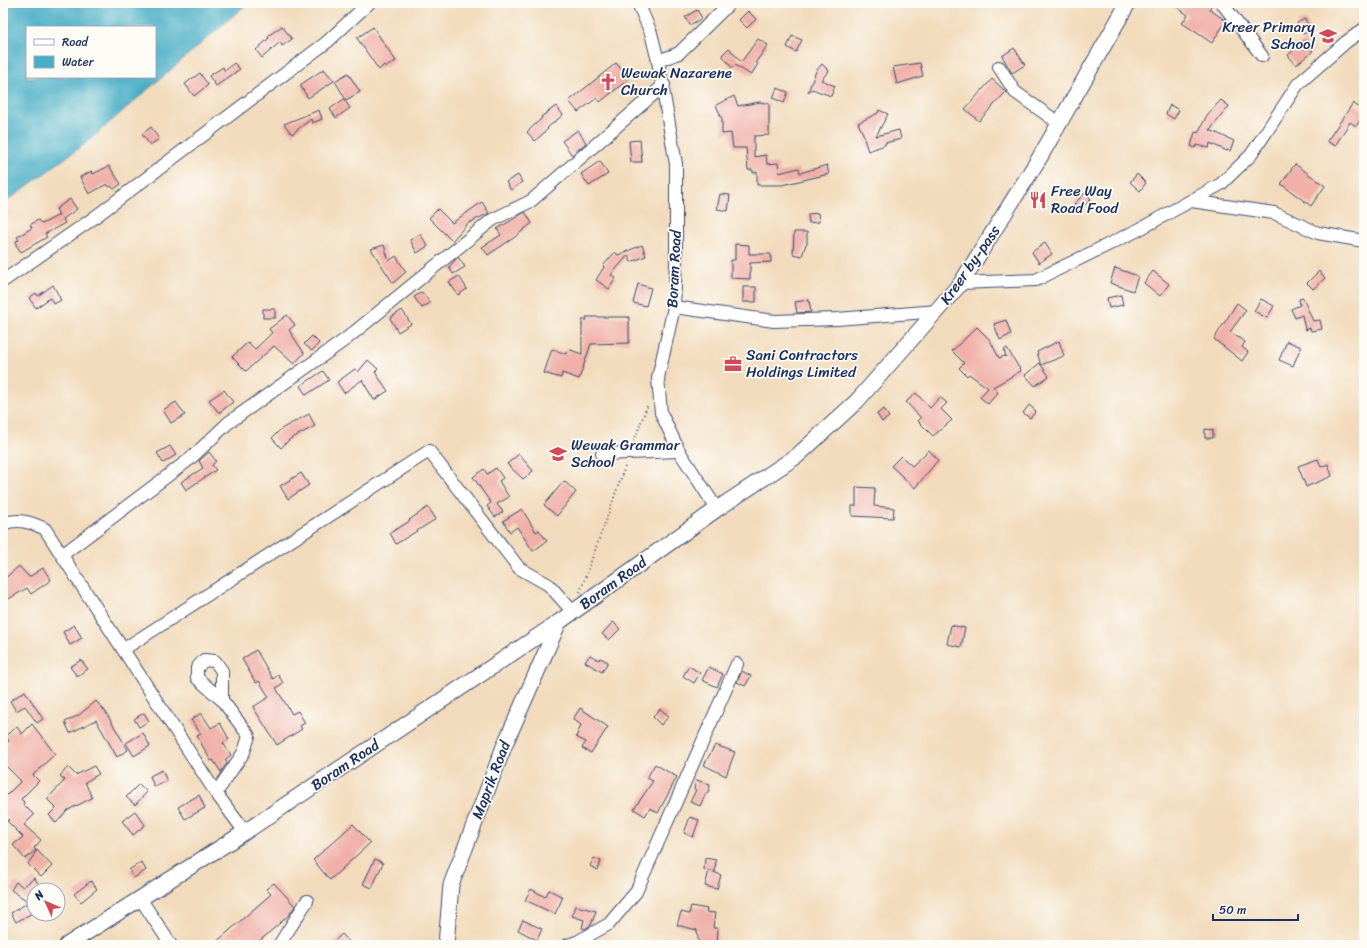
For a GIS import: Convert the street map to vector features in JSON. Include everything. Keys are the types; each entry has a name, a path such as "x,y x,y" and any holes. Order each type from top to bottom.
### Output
{"main road":[{"name":"Kreer by-pass","path":"717,509 802,451 857,401 938,311 961,283 1060,124 1128,3"},
{"name":"Boram Road","path":"67,945 245,832 574,612 717,509"},
{"name":"Maprik Road","path":"446,945 451,885 504,744 559,622"}],"street":[{"path":"3,281 91,220 327,42 369,3"},
{"name":"Boram Road","path":"638,3 652,33 664,85 676,164 676,262 674,307 658,378 662,413 679,451 717,509"},
{"path":"658,61 679,53 730,3"},
{"path":"1222,3 1262,56"},
{"path":"961,283 1036,280 1138,230 1221,184 1250,155 1298,84 1346,42 1364,29"},
{"path":"998,67 1016,92 1060,124"},
{"path":"62,555 190,459 228,423 346,339 492,220 531,201 664,85"},
{"path":"1191,201 1274,213 1318,233 1364,241"},
{"path":"674,307 774,321 837,319 938,311"},
{"path":"124,649 429,451 519,568 549,585 574,612"},
{"path":"602,454 679,451"},
{"path":"3,524 13,520 31,522 45,529 216,793 245,832"},
{"path":"568,945 577,942 609,924 636,892 737,664"},
{"path":"216,793 244,752 249,736 222,700"},
{"path":"140,898 171,945"},
{"path":"279,945 307,901"}],"path":[{"path":"633,444 650,400"},
{"path":"574,612 585,576 628,458"}],"water":[{"path":"3,3 248,3 87,142 3,204"}],"building":[{"path":"1171,3 1213,3 1209,9 1226,21 1212,43 1182,23 1188,15"},
{"path":"697,10 702,18 690,25 685,17"},
{"path":"748,11 756,19 747,28 739,20"},
{"path":"1305,19 1311,30 1303,34 1297,23"},
{"path":"282,26 292,39 282,46 280,42 262,58 256,50 269,38 268,36"},
{"path":"373,27 396,61 386,67 384,65 379,70 357,38"},
{"path":"792,36 802,40 796,52 787,47"},
{"path":"758,39 768,45 756,62 758,64 751,75 735,65 732,68 722,55 729,48 741,62"},
{"path":"1305,40 1313,51 1296,65 1288,55"},
{"path":"1014,48 1025,65 1012,73 1002,56"},
{"path":"234,63 240,69 216,86 209,76 223,67 225,71"},
{"name":"Wewak Nazarene Church","path":"616,63 629,79 600,102 597,98 578,112 569,101"},
{"path":"920,63 923,76 897,84 893,67"},
{"path":"822,64 829,71 821,80 835,86 831,96 812,89 808,92 816,71"},
{"path":"324,69 334,81 308,98 300,85"},
{"path":"200,73 208,85 194,96 185,84"},
{"path":"348,73 360,92 346,100 335,81"},
{"path":"992,79 1006,92 979,121 965,109"},
{"path":"777,88 788,92 784,103 773,98"},
{"path":"734,96 738,106 760,102 769,104 769,135 754,136 754,157 766,155 767,164 778,163 779,173 799,168 800,173 827,165 829,174 782,185 757,185 757,172 753,173 753,170 748,170 746,148 733,148 731,133 722,134 722,119 716,105"},
{"path":"344,99 350,108 336,118 330,109"},
{"path":"1221,100 1229,106 1210,130 1234,141 1230,151 1210,143 1209,148 1197,145 1195,148 1191,146 1195,132 1198,133 1207,115"},
{"path":"1353,103 1364,111 1364,115 1356,126 1350,122 1335,146 1327,141"},
{"path":"1170,105 1179,110 1174,119 1166,114"},
{"path":"556,106 563,115 547,128 548,129 535,141 527,132 542,118 541,117"},
{"path":"319,110 322,119 312,123 311,119 292,134 284,124"},
{"path":"879,110 888,114 876,136 899,130 901,139 885,143 885,145 868,151 865,138 858,123 878,113"},
{"path":"151,127 159,139 150,145 142,134"},
{"path":"578,130 586,143 572,155 562,141"},
{"path":"640,140 642,162 631,162 629,141"},
{"path":"600,161 608,174 589,186 581,174"},
{"path":"1295,164 1325,186 1311,206 1281,184"},
{"path":"109,166 121,184 114,189 111,186 109,187 107,184 89,194 80,177 92,171 93,174"},
{"path":"1137,174 1146,183 1140,191 1130,182"},
{"path":"518,175 522,182 511,190 506,182"},
{"path":"1085,193 1091,199 1080,210 1074,204"},
{"path":"720,194 730,195 728,211 717,209"},
{"path":"70,199 77,209 63,219 65,223 45,234 47,237 21,252 16,245 16,241 19,240 17,237 32,228 30,225 38,220 42,224 59,215 56,209"},
{"path":"482,202 489,213 467,224 452,241 429,218 438,209 452,223"},
{"path":"525,212 532,223 515,237 488,255 482,247 501,235 497,229"},
{"path":"818,213 819,222 809,223 808,214"},
{"path":"794,232 807,232 807,244 802,256 793,254"},
{"path":"420,234 428,246 417,253 410,240"},
{"path":"1045,243 1052,254 1039,263 1032,252"},
{"path":"735,244 749,245 749,254 771,254 771,262 750,263 750,279 731,278 731,260 735,260"},
{"path":"384,245 389,261 396,256 406,272 393,283 371,249"},
{"path":"642,245 646,256 631,262 628,255 611,275 616,278 609,289 596,280 604,267 603,266 615,252 618,255"},
{"path":"458,257 465,267 453,274 449,267"},
{"path":"1115,268 1138,276 1133,291 1110,283"},
{"path":"1153,271 1169,284 1160,296 1144,283"},
{"path":"1319,271 1325,278 1313,289 1307,283"},
{"path":"459,276 467,289 458,295 449,282"},
{"path":"638,284 651,288 646,306 633,303"},
{"path":"53,285 61,300 54,304 50,298 36,308 29,298 36,293 38,296"},
{"path":"743,287 756,287 756,302 743,302"},
{"path":"422,292 430,303 422,308 414,297"},
{"path":"1121,295 1123,305 1109,308 1107,298"},
{"path":"1303,298 1313,321 1320,320 1322,329 1311,331 1310,328 1305,330 1302,315 1295,318 1291,309 1300,305 1299,299"},
{"path":"1261,299 1274,306 1267,318 1254,311"},
{"path":"809,300 811,312 797,313 795,302"},
{"path":"1237,303 1246,310 1230,332 1245,342 1242,347 1248,352 1242,361 1214,339"},
{"path":"263,309 275,309 275,318 263,318"},
{"path":"402,310 411,324 398,332 390,318"},
{"path":"287,315 295,325 289,330 304,353 294,364 274,346 246,371 232,357 248,342 255,349 272,333 269,329"},
{"path":"586,317 629,317 629,343 591,344 579,379 562,373 561,378 544,373 552,349 566,354 568,349 582,354 582,320 587,320"},
{"path":"1006,320 1011,334 1000,340 994,324"},
{"path":"977,327 990,340 999,358 1006,357 1004,350 1007,348 1021,371 993,387 998,392 988,404 980,397 988,388 969,374 967,376 959,368 964,363 952,351"},
{"path":"312,336 319,343 312,351 304,344"},
{"path":"1059,341 1064,356 1041,365 1037,352"},
{"path":"1287,341 1301,347 1293,366 1279,360"},
{"path":"368,360 378,369 375,372 388,391 374,400 362,380 344,393 337,382 355,369 358,372"},
{"path":"1040,363 1049,376 1035,386 1025,375"},
{"path":"323,371 329,380 306,395 300,386"},
{"path":"224,390 233,402 219,413 209,400"},
{"path":"916,393 930,408 940,397 947,403 941,409 952,420 933,436 918,421 921,418 906,402"},
{"path":"176,402 185,415 171,423 163,410"},
{"path":"1029,405 1036,411 1030,418 1023,413"},
{"path":"884,409 889,417 882,422 877,414"},
{"path":"309,414 315,426 290,439 281,448 272,438 281,429"},
{"path":"1205,429 1213,430 1213,438 1205,438"},
{"path":"170,446 176,455 163,463 157,453"},
{"path":"929,450 938,460 915,488 891,466 901,456 912,466"},
{"path":"209,452 216,461 212,465 216,470 186,490 181,482 203,468 199,461"},
{"path":"519,454 533,471 523,479 507,464"},
{"path":"1318,459 1321,467 1328,464 1332,476 1306,487 1298,466"},
{"path":"496,468 503,478 499,481 509,497 497,504 503,512 495,517 487,506 491,503 473,477 484,469 487,474"},
{"path":"301,473 309,485 288,499 280,486"},
{"path":"564,481 576,492 557,516 544,505"},
{"path":"856,487 875,488 874,506 894,508 893,518 852,516 852,506 856,506"},
{"path":"428,507 436,519 396,544 390,533 410,521 409,520"},
{"path":"522,509 536,532 539,530 547,541 533,551 517,527 510,532 503,521"},
{"path":"19,566 29,577 43,568 51,580 31,594 27,588 7,600 3,593 3,580"},
{"path":"613,622 620,629 609,640 602,634"},
{"path":"74,625 82,638 70,645 63,632"},
{"path":"951,625 965,628 961,647 947,644"},
{"path":"256,650 273,679 278,675 283,683 276,688 292,714 298,711 305,723 300,726 302,729 277,745 253,707 269,697 259,681 256,683 242,659"},
{"path":"590,655 599,660 600,658 608,662 602,672 585,662"},
{"path":"81,660 88,669 77,676 70,667"},
{"path":"689,666 700,673 694,683 683,676"},
{"path":"709,667 723,674 717,687 702,680"},
{"path":"742,671 751,676 745,686 737,682"},
{"path":"25,691 43,719 37,723 25,706 16,711 10,701"},
{"path":"96,701 105,711 128,750 117,757 96,720 70,733 65,722 79,715"},
{"path":"580,708 608,727 591,753 582,748 586,742 576,737 581,725 573,719"},
{"path":"660,709 669,716 661,725 653,717"},
{"path":"144,713 149,721 139,727 134,719"},
{"path":"201,713 211,728 220,723 229,739 223,743 231,755 225,760 227,763 221,772 213,760 211,761 197,736 201,734 191,720"},
{"path":"32,724 55,754 33,775 39,781 21,799 24,802 23,804 34,815 24,825 41,840 34,848 36,850 25,859 13,845 23,837 7,821 9,820 3,814 3,799 21,781 3,763 3,745 9,741 5,736 17,727 22,734"},
{"path":"143,733 150,746 134,756 126,743"},
{"path":"715,745 735,752 726,776 704,765"},
{"path":"655,764 677,777 658,813 650,808 645,816 634,809 653,781 647,778"},
{"path":"94,766 99,774 85,782 92,798 68,810 56,823 49,815 56,808 47,799 65,780 60,776 68,767 76,775"},
{"path":"162,770 167,781 154,787 150,776"},
{"path":"696,780 710,784 708,793 706,793 700,806 690,802 696,790 694,789"},
{"path":"139,784 147,792 135,805 126,797"},
{"path":"199,795 205,808 185,819 178,807"},
{"path":"135,811 145,825 133,835 122,821"},
{"path":"690,817 699,820 693,837 684,833"},
{"path":"353,824 370,843 330,880 313,860"},
{"path":"37,850 52,866 41,877 28,864"},
{"path":"594,858 601,861 598,870 590,866"},
{"path":"705,858 716,860 715,872 711,871 721,875 717,889 705,886 709,871 704,870"},
{"path":"375,859 383,863 372,888 363,884"},
{"path":"141,862 146,870 134,878 129,870"},
{"path":"34,878 37,882 29,882"},
{"path":"91,881 97,889 81,902 74,894"},
{"path":"16,882 23,887 26,885 26,900 11,890"},
{"path":"274,883 295,906 289,915 255,945 213,945 271,894 266,889"},
{"path":"531,889 545,897 549,890 563,897 555,914 525,900"},
{"path":"26,904 26,916 16,922 11,913"},
{"path":"576,906 596,911 591,925 585,929 582,928 584,920 572,916"},
{"path":"691,906 707,909 706,912 715,913 713,928 718,928 717,945 699,945 697,930 677,925 681,912 689,914"},
{"path":"523,920 542,929 537,940 518,930"},
{"path":"342,934 352,945 330,945"}],"place":[{"name":"Kreer Primary School","path":"1328,36"},
{"name":"Wewak Nazarene Church","path":"608,82"},
{"name":"Free Way Road Food","path":"1038,200"},
{"name":"Sani Contractors Holdings Limited","path":"733,364"},
{"name":"Wewak Grammar School","path":"558,454"}]}
